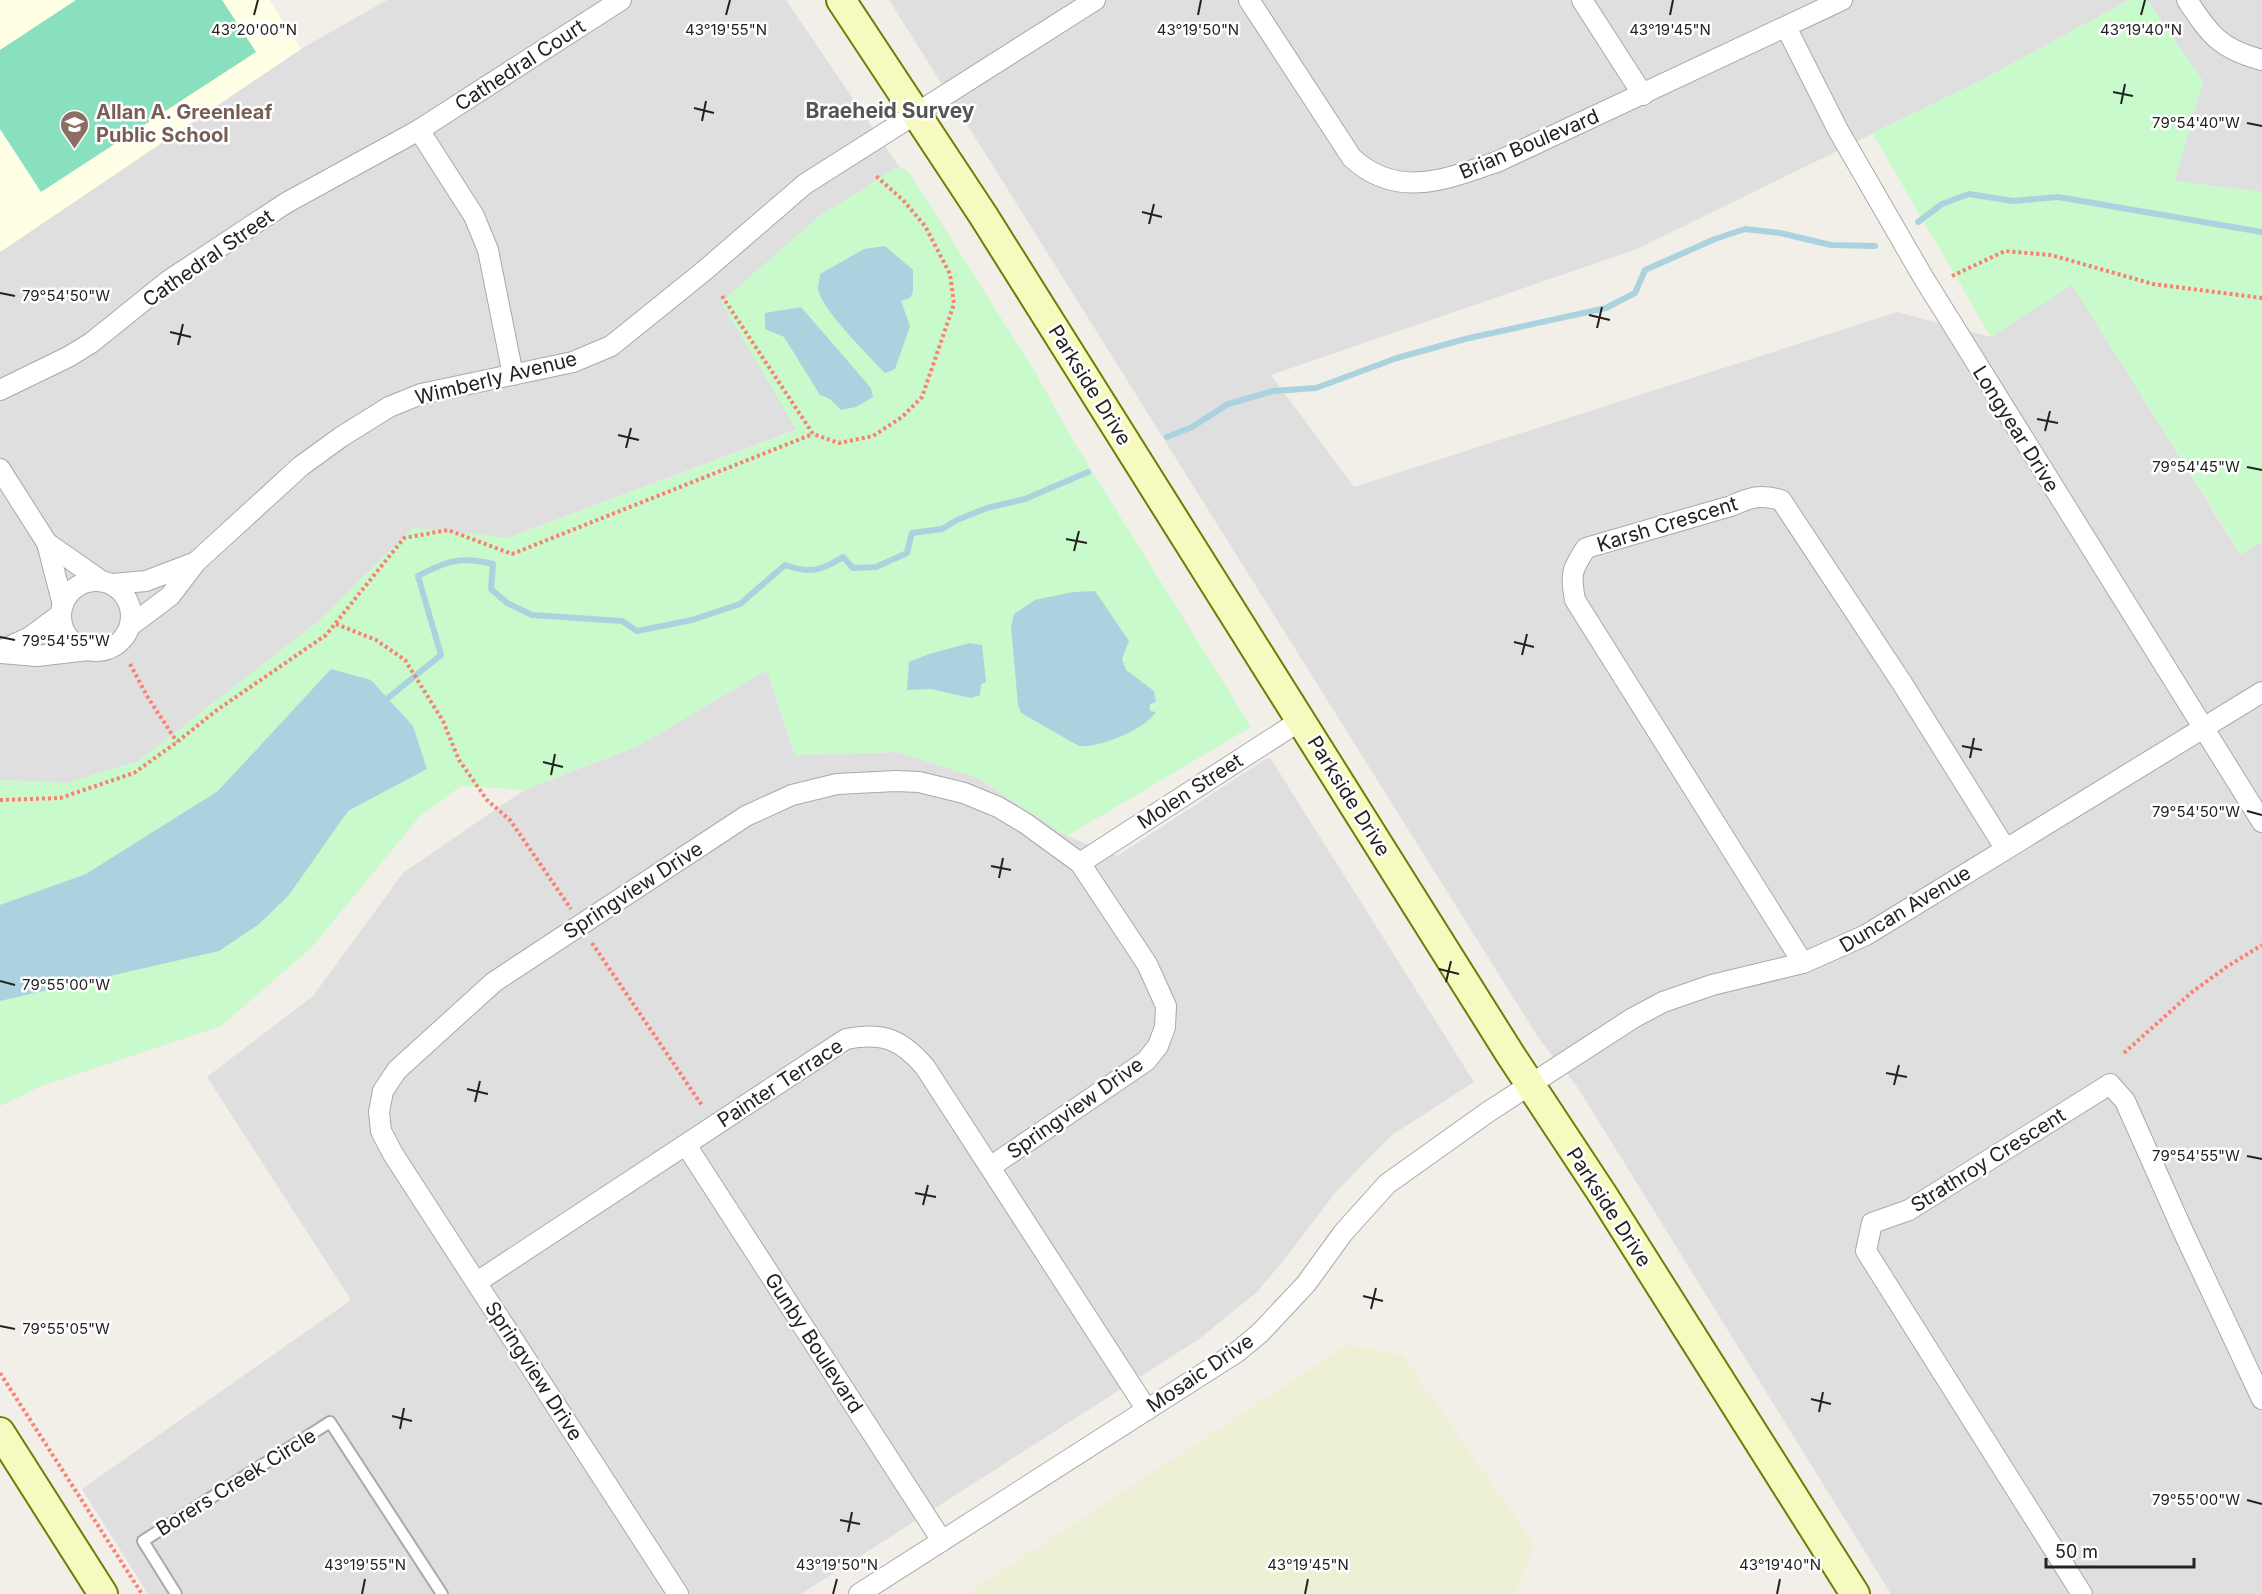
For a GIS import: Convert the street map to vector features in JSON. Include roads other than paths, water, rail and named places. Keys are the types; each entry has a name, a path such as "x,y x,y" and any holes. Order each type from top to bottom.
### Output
{"main road":[{"name":"Parkside Drive","path":"841,0 937,148 950,161 1530,1085 1609,1205 1855,1594"},
{"path":"0,1432 103,1594"}],"street":[{"name":"Cathedral Court","path":"419,130 621,0"},
{"name":"Wimberly Avenue","path":"130,626 170,596 196,562 301,466 369,419 389,407 421,394 573,362 611,346 704,271 805,184 1095,0"},
{"name":"Brian Boulevard","path":"1249,0 1343,147 1361,167 1382,179 1413,184 1451,176 1498,161 1842,0"},
{"path":"1582,0 1642,95"},
{"path":"2187,0 2209,33 2232,51 2262,60"},
{"name":"Longyear Drive","path":"1786,27 1865,178 1923,277 2262,822"},
{"path":"419,130 474,216 485,241 513,375"},
{"name":"Cathedral Street","path":"0,390 68,357 91,343 168,281 286,203 419,130"},
{"path":"0,469 47,543 62,610 63,627 76,645 88,650"},
{"name":"Karsh Crescent","path":"1803,963 1575,600 1571,579 1576,563 1586,548 1731,506 1750,498 1765,495 1781,500 1896,674 2005,848"},
{"path":"0,652 37,656 88,650 102,651 114,646 124,638 130,626 130,604 123,592 47,543"},
{"name":"Wimberly Avenue","path":"106,582 146,581 196,562"},
{"path":"0,652 30,637 62,610 66,597 75,587 87,581 106,582"},
{"name":"Duncan Avenue","path":"1530,1085 1633,1018 1663,1002 1712,985 1803,963 1866,935 2262,692"},
{"name":"Molen Street","path":"1080,863 1301,720"},
{"name":"Springview Drive","path":"678,1594 393,1154 381,1131 379,1112 383,1091 397,1070 494,982 746,816 792,795 837,784 919,782 964,793 998,807 1026,822 1080,863 1147,964 1166,1006 1165,1027 1158,1046 1146,1061 990,1167"},
{"name":"Painter Terrace","path":"477,1282 846,1039 875,1036 901,1043 925,1067 1147,1410"},
{"name":"Strathroy Crescent","path":"2082,1594 1866,1251 1872,1223 1909,1210 2110,1084 2125,1101 2262,1399"},
{"name":"Mosaic Drive","path":"859,1594 1237,1352 1260,1333 1306,1284 1343,1233 1387,1184 1530,1085"},
{"name":"Gunby Boulevard","path":"686,1145 942,1541"}],"lane":[{"name":"Borers Creek Circle","path":"176,1594 143,1541 330,1422 442,1594"}],"water":[{"path":"885,246 913,270 913,292 910,298 901,301 910,326 895,369 885,373 836,319 818,288 820,274 864,249"},
{"path":"801,307 871,388 873,397 856,407 841,410 830,399 820,395 784,337 765,329 765,313"},
{"path":"1095,591 1129,641 1122,659 1126,670 1154,691 1156,702 1150,704 1150,711 1156,712 1142,725 1121,737 1098,744 1079,746 1021,713 1018,705 1011,627 1014,614 1035,600 1073,592"},
{"path":"970,643 982,645 986,682 981,684 980,695 971,698 931,689 907,690 909,662"},
{"path":"331,669 371,680 413,726 427,769 348,811 289,895 258,925 219,951 0,1001 0,905 86,874 218,791"}],"waterway":[{"path":"1918,222 1942,204 1969,194 2013,201 2058,197 2262,232"},
{"path":"1167,437 1192,427 1228,404 1273,391 1316,388 1397,358 1465,339 1606,308 1635,293 1645,270 1715,239 1745,229 1780,233 1831,245 1875,246"},
{"path":"388,698 441,655 418,576 454,561 471,560 493,564 491,589 507,603 532,615 622,621 637,631 692,620 740,604 785,565 802,570 815,570 843,557 853,568 876,567 907,553 912,533 942,529 957,520 987,508 1025,499 1088,472"}],"place":[{"name":"Allan A. Greenleaf Public School","path":"75,150"}],"district":[{"name":"Braeheid Survey","path":"890,111"}]}
